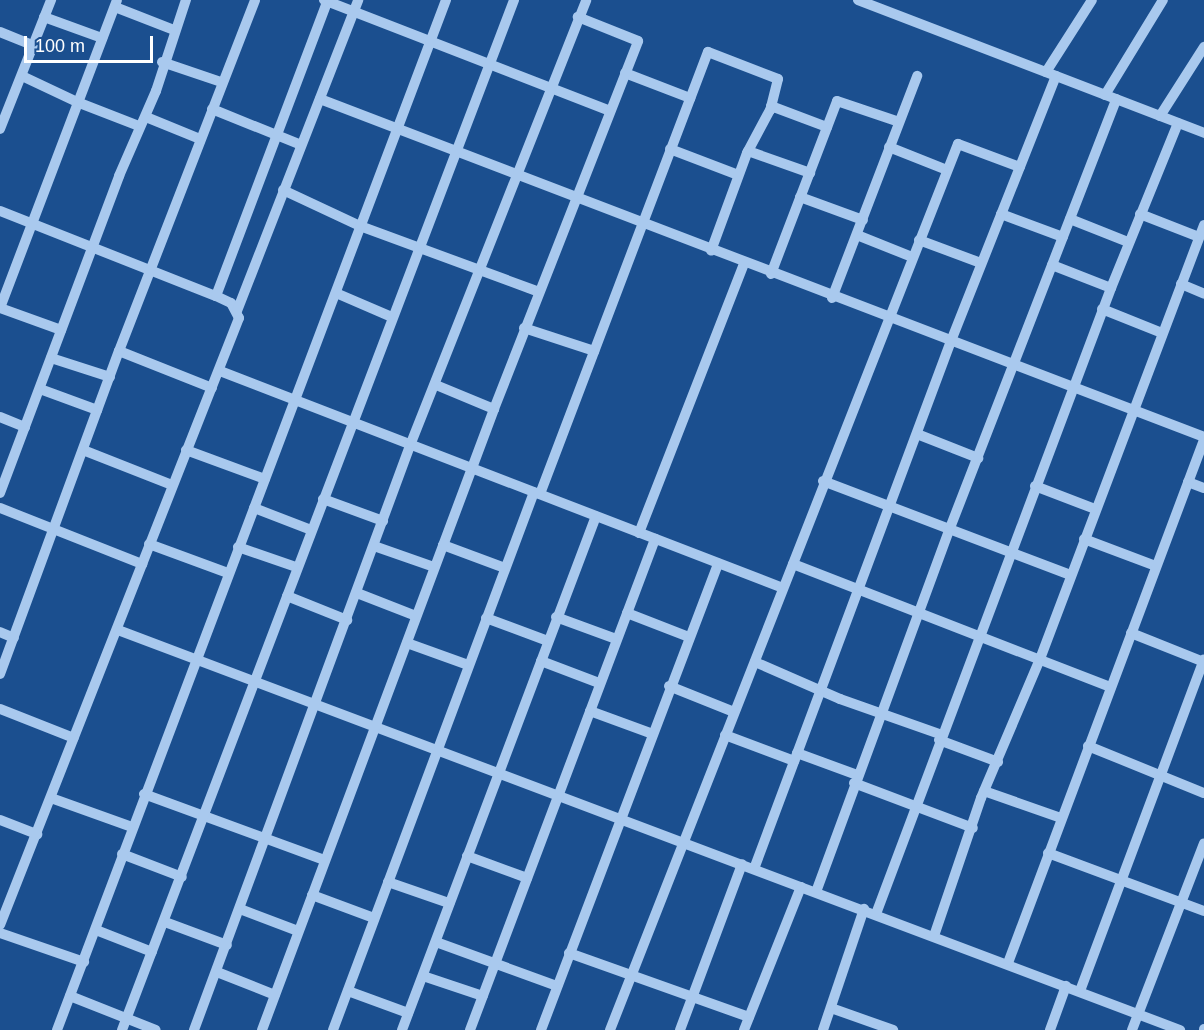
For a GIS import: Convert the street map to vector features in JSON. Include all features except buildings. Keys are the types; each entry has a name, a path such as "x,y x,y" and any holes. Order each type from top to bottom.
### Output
{"street":[{"path":"0,129 51,0"},
{"path":"0,493 143,121 162,62 186,0"},
{"path":"0,674 221,82 255,2 243,0"},
{"path":"216,296 327,0 353,12 491,62 610,111"},
{"path":"1,919 37,834 172,485 220,371 234,334 237,310 358,0"},
{"path":"57,1030 96,930 144,794 197,660 446,0"},
{"path":"122,1030 256,683 296,567 392,316 459,150 514,0"},
{"path":"194,1030 411,443 586,0"},
{"path":"858,0 1204,133"},
{"path":"754,869 857,589 1020,167 1051,74 1092,0"},
{"path":"1105,95 1162,0"},
{"path":"61,330 0,308 31,223 116,3 174,30"},
{"path":"44,17 102,38"},
{"path":"265,1029 274,995 524,328 638,41 578,17"},
{"path":"0,32 33,45"},
{"path":"1160,116 1204,47"},
{"path":"333,1030 505,568 594,351 708,52 777,79 771,105 738,175 711,251"},
{"path":"162,62 221,82"},
{"path":"625,73 690,98"},
{"path":"22,76 77,102 200,139"},
{"path":"832,298 917,76"},
{"path":"320,99 459,150 744,264 1014,364 1204,439 1008,963"},
{"path":"816,892 855,779 1116,99"},
{"path":"771,274 837,100 899,122"},
{"path":"771,105 827,127"},
{"path":"212,109 301,145"},
{"path":"876,914 914,806 1102,309 1178,123"},
{"path":"610,1030 682,842 755,662 823,481 958,144 1020,167"},
{"path":"889,147 947,170"},
{"path":"670,149 738,175"},
{"path":"748,151 810,173"},
{"path":"283,190 360,226 420,246 539,292"},
{"path":"800,197 863,220"},
{"path":"0,211 152,269 216,296 237,310"},
{"path":"1002,214 1063,237"},
{"path":"1140,214 1200,237"},
{"path":"1070,219 1128,242"},
{"path":"934,936 984,791 1040,659 1132,410 1204,225"},
{"path":"857,235 912,257"},
{"path":"919,240 981,263"},
{"path":"639,533 744,264"},
{"path":"1052,265 1111,288"},
{"path":"1181,284 1204,294"},
{"path":"336,293 392,316"},
{"path":"1102,309 1162,333"},
{"path":"524,328 594,351"},
{"path":"119,351 212,388"},
{"path":"51,358 110,376"},
{"path":"220,371 296,398 783,588"},
{"path":"435,385 494,409"},
{"path":"40,389 97,410"},
{"path":"0,417 25,427"},
{"path":"917,434 978,458"},
{"path":"83,450 172,485"},
{"path":"186,450 265,479"},
{"path":"823,481 1070,575"},
{"path":"1188,482 1204,488"},
{"path":"1035,486 1095,509"},
{"path":"323,498 383,521"},
{"path":"0,507 142,564"},
{"path":"254,508 311,530"},
{"path":"402,1030 496,773 596,516"},
{"path":"470,1030 590,711 598,683 656,539"},
{"path":"1084,539 1156,566"},
{"path":"149,544 228,573"},
{"path":"443,545 505,568"},
{"path":"374,546 434,567"},
{"path":"238,547 296,567"},
{"path":"541,1030 650,733 718,563"},
{"path":"793,564 1110,687"},
{"path":"357,593 416,616"},
{"path":"287,596 347,620"},
{"path":"627,613 689,637"},
{"path":"556,617 616,639"},
{"path":"486,618 548,641"},
{"path":"117,630 1008,963 1180,1030"},
{"path":"0,632 14,638"},
{"path":"1080,991 1158,775 1204,661 1131,633"},
{"path":"407,643 468,665"},
{"path":"541,661 598,683"},
{"path":"755,662 998,762"},
{"path":"669,686 734,712"},
{"path":"0,709 74,738"},
{"path":"590,711 650,733"},
{"path":"725,735 855,779 914,806 973,828"},
{"path":"1088,746 1204,793"},
{"path":"984,791 1061,818"},
{"path":"144,794 267,836 324,860"},
{"path":"51,798 132,827"},
{"path":"0,820 37,834"},
{"path":"1132,1030 1204,843"},
{"path":"1048,853 1204,911"},
{"path":"122,854 182,877"},
{"path":"466,856 527,878"},
{"path":"680,1030 742,864"},
{"path":"388,882 449,903"},
{"path":"744,1030 801,887"},
{"path":"312,895 374,918"},
{"path":"240,909 298,931"},
{"path":"824,1030 864,909"},
{"path":"165,922 226,945"},
{"path":"96,930 152,952"},
{"path":"0,933 84,962"},
{"path":"436,942 556,986"},
{"path":"569,953 693,995 748,1017"},
{"path":"217,972 274,995"},
{"path":"423,976 483,996"},
{"path":"1050,1030 1066,986"},
{"path":"348,991 408,1013"},
{"path":"70,996 156,1030"},
{"path":"831,1008 893,1030"}]}
